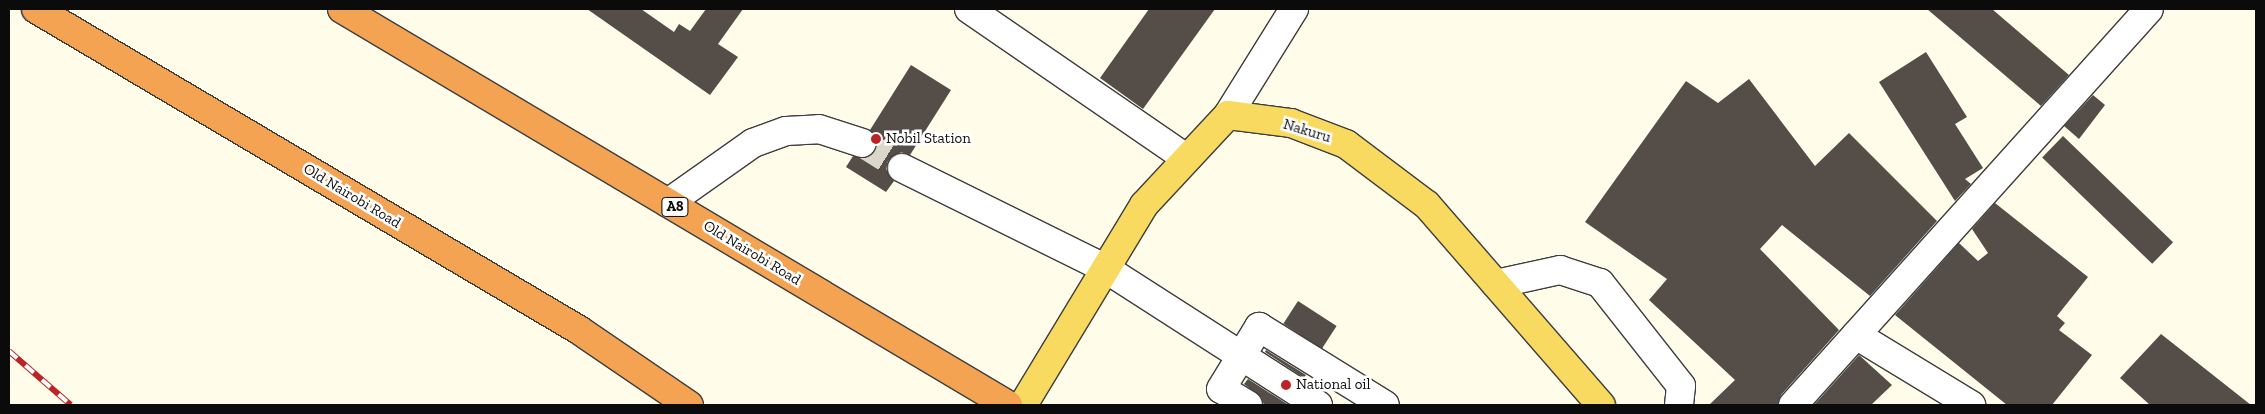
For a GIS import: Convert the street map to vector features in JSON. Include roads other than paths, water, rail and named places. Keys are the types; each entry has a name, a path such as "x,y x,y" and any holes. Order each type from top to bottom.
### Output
{"highway":[{"name":"Old Nairobi Road","path":"36,9 579,330 689,405"},
{"name":"Old Nairobi Road","path":"342,9 1008,405"}],"main road":[{"path":"1024,405 1144,205 1184,157 1228,115"},
{"name":"Nakuru","path":"1228,115 1291,123 1346,144 1427,205 1601,405"}],"street":[{"path":"969,9 1184,157"},
{"path":"1228,115 1294,9"},
{"path":"1793,405 2149,9"},
{"path":"668,203 753,143 786,131 819,129 862,143"},
{"path":"902,168 1106,269 1240,359 1318,405"},
{"path":"1496,284 1560,270 1600,283 1680,386 1679,405"},
{"path":"1248,405 1221,389 1259,328 1385,405"},
{"path":"1856,335 1971,405"}],"tunnel":[{"path":"862,143 902,168"}],"railway":[{"path":"9,351 71,405"}],"place":[{"name":"Nobil Station","path":"876,139"},
{"name":"National oil","path":"1286,385"}]}
